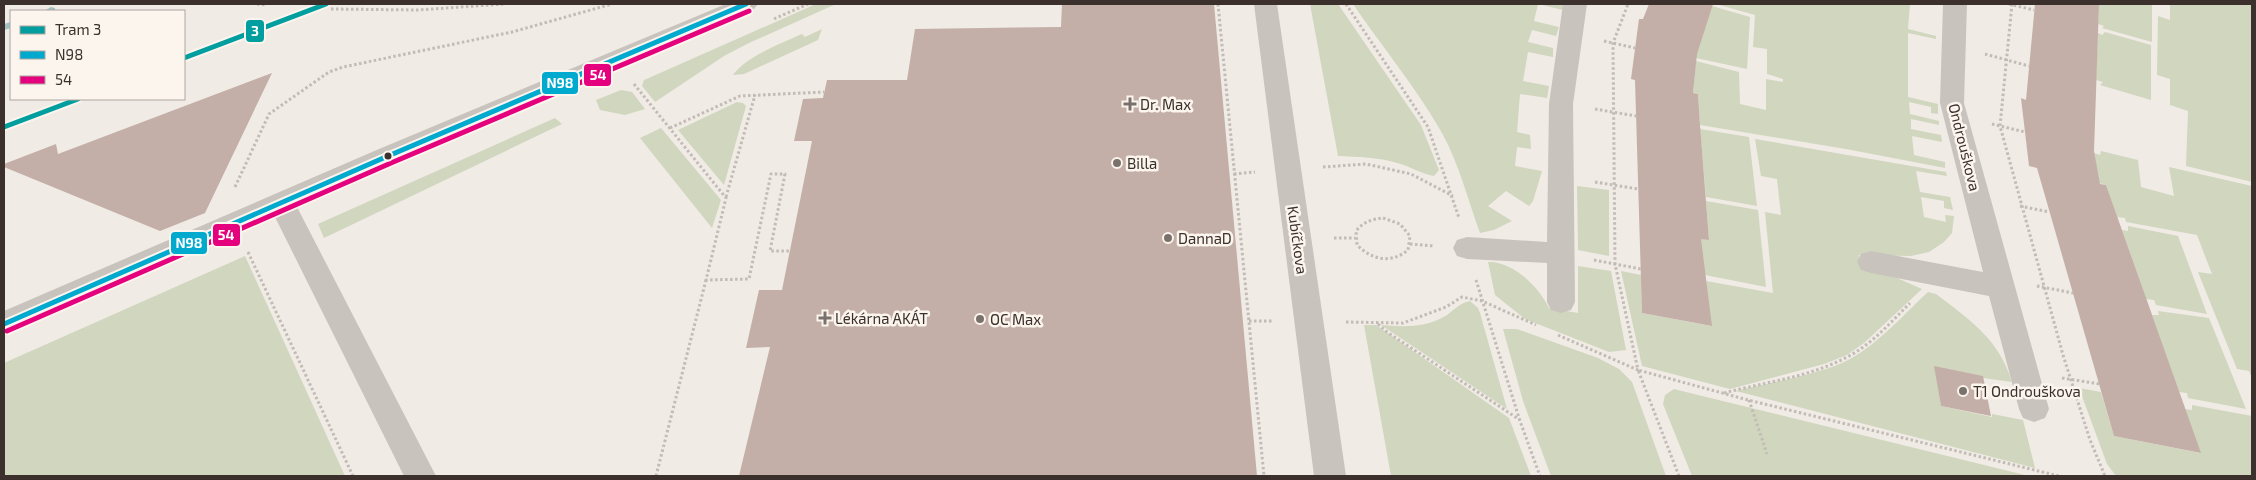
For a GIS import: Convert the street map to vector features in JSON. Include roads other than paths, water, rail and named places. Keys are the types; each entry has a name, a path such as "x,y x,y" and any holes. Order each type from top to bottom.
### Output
{"street":[{"path":"4,324 746,4"},
{"name":"Kubíčkova","path":"1265,4 1330,476"},
{"path":"1561,302 1561,104 1576,4"},
{"name":"Ondrouškova","path":"1954,4 1952,103 2034,409"},
{"path":"282,203 420,476"},
{"path":"1467,248 1560,253"},
{"path":"1871,262 2001,287"}],"waterway":[{"path":"4,27 10,25"}],"tram line":[{"name":"3","path":"185,58 326,4"},
{"name":"3","path":"4,127 75,100"}],"place":[{"name":"Dr. Max","path":"1130,104"},
{"name":"Billa","path":"1117,163"},
{"name":"DannaD","path":"1168,238"},
{"name":"Lékárna AKÁT","path":"825,318"},
{"name":"OC Max","path":"980,319"},
{"name":"T1 Ondrouškova","path":"1963,391"}]}
